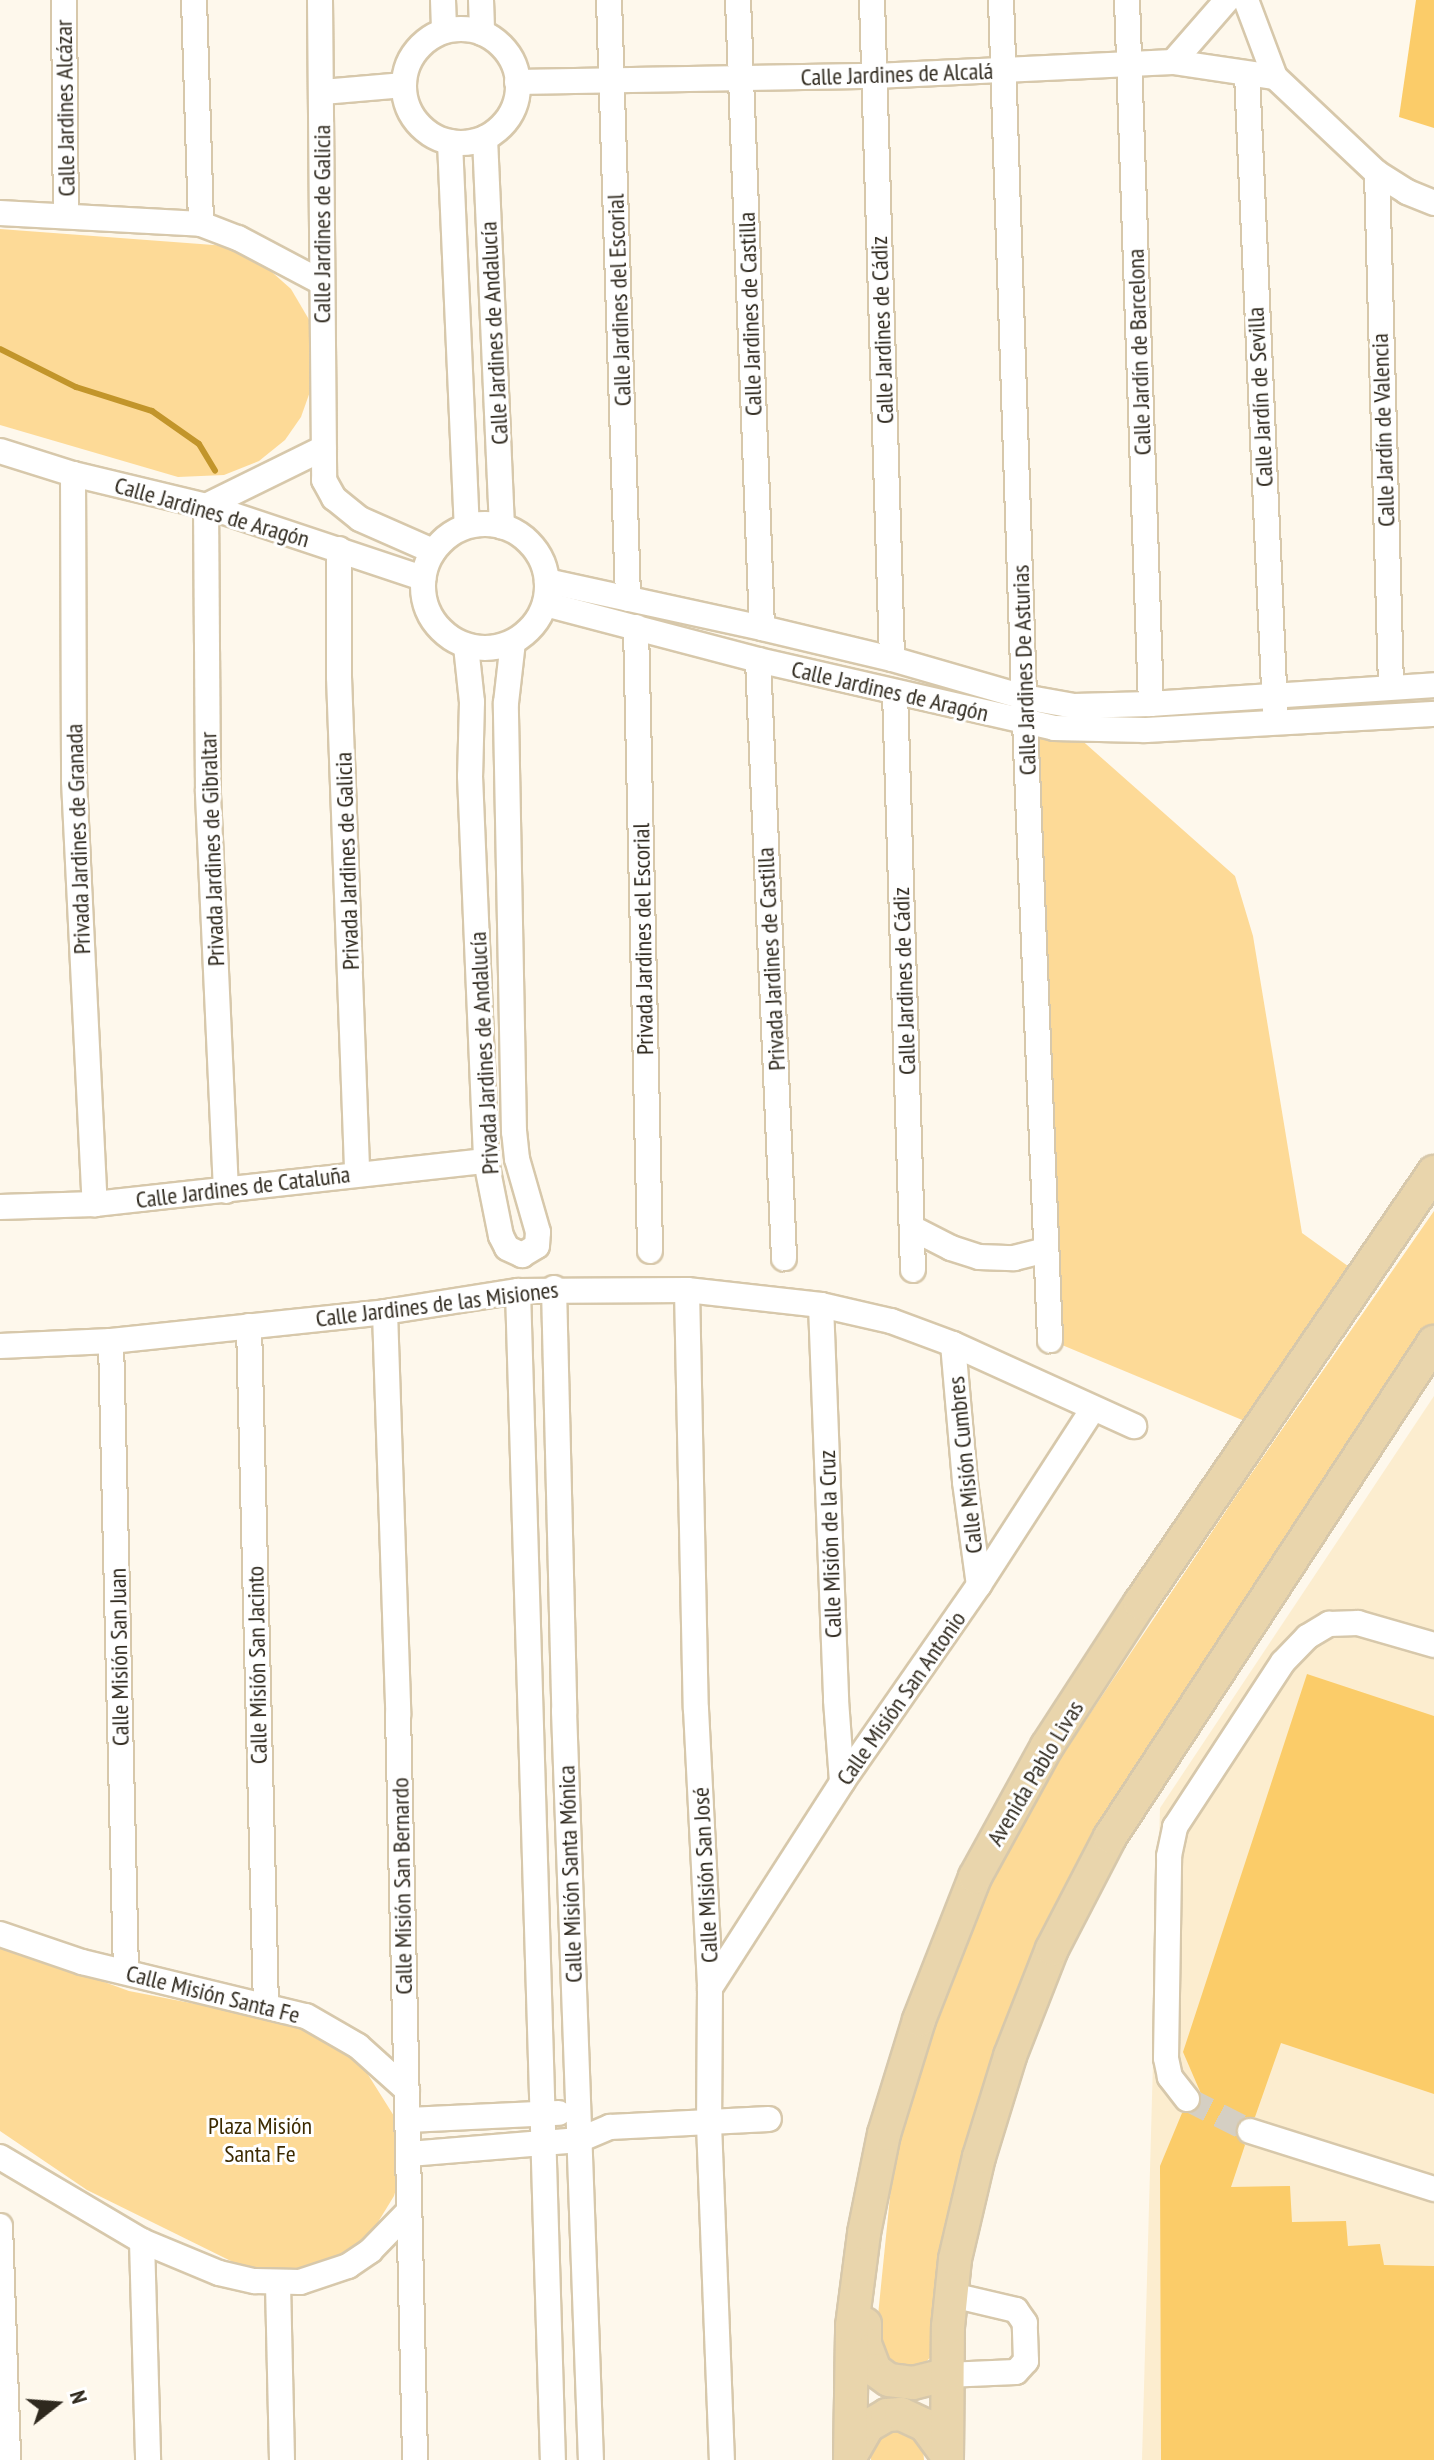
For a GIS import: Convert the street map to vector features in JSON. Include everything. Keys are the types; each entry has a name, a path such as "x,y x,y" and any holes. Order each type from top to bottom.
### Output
{"main road":[{"name":"Avenida Pablo Livas","path":"850,2458 852,2326 864,2233 884,2134 919,2020 975,1877 1010,1809 1140,1603 1434,1172"},
{"path":"947,2458 946,2375 955,2259 979,2157 1010,2056 1052,1949 1110,1837 1434,1342"},
{"path":"864,2233 865,2344 875,2370 900,2383 946,2375"},
{"path":"850,2458 868,2426 887,2415 901,2414 925,2425 947,2458"}],"street":[{"name":"Calle Jardines Alcázar","path":"64,0 66,215"},
{"path":"194,0 201,224"},
{"name":"Calle Jardines de Galicia","path":"320,0 324,480 349,513 433,551"},
{"path":"443,0 444,31"},
{"path":"481,0 482,33"},
{"name":"Calle Jardines del Escorial","path":"609,0 628,599"},
{"name":"Calle Jardines de Castilla","path":"738,0 762,628"},
{"name":"Calle Jardines de Cádiz","path":"872,0 892,659"},
{"name":"Calle Jardines De Asturias","path":"1001,0 1024,697 1050,1340"},
{"name":"Calle Jardín de Barcelona","path":"1127,0 1151,704"},
{"path":"1173,62 1227,0"},
{"path":"1246,0 1275,77 1377,173 1407,192 1434,203"},
{"path":"459,29 482,33 503,48 513,63 517,82 512,111 503,124 485,138 450,142 432,135 417,122 407,105 404,85 407,66 416,50 444,31 459,29"},
{"name":"Calle Jardines de Alcalá","path":"517,82 875,76 1173,62 1275,77"},
{"name":"Calle Jardín de Sevilla","path":"1247,74 1276,720"},
{"path":"323,92 404,85"},
{"name":"Calle Jardines de Andalucía","path":"485,138 502,527"},
{"name":"Calle Jardines de Andalucía","path":"450,142 467,526"},
{"name":"Calle Jardín de Valencia","path":"1377,173 1391,687"},
{"path":"0,213 201,224 238,238 321,282"},
{"path":"206,506 324,448"},
{"name":"Calle Jardines de Aragón","path":"0,451 73,474 206,506 423,578"},
{"name":"Privada Jardines de Granada","path":"73,474 74,781 95,1204"},
{"name":"Privada Jardines de Gibraltar","path":"206,506 208,789 226,1191"},
{"path":"488,524 502,527 523,537 535,549 546,592 533,626 513,642 489,649 466,646 447,636 432,620 424,600 423,578 433,551 448,536 467,526 488,524"},
{"name":"Privada Jardines de Galicia","path":"339,549 339,677 357,1173"},
{"name":"Calle Jardines de Aragón","path":"546,592 628,599 892,659 1024,697 1074,706 1151,704 1434,685"},
{"name":"Calle Jardines de Aragón","path":"546,592 636,627 758,660 1026,724 1145,730 1276,720 1434,714"},
{"name":"Privada Jardines del Escorial","path":"636,627 650,1251"},
{"name":"Privada Jardines de Andalucía","path":"466,646 472,702 470,776 486,1161 505,1245 515,1254 531,1252 537,1246 538,1232 517,1159 514,1132 508,942 506,703 513,642"},
{"name":"Privada Jardines de Castilla","path":"758,660 784,1258"},
{"name":"Calle Jardines de Cádiz","path":"895,692 913,1270"},
{"name":"Calle Jardines de Cataluña","path":"0,1207 95,1204 486,1161"},
{"path":"912,1228 951,1248 979,1257 1014,1258 1046,1250"},
{"name":"Calle Jardines de las Misiones","path":"0,1346 111,1341 385,1312 554,1288 687,1290 821,1305 891,1321 953,1344 1134,1426"},
{"name":"Calle Misión Santa Mónica","path":"554,1288 564,1711 591,2460"},
{"name":"Calle Misión San José","path":"687,1290 696,1709 710,1988 709,2124 722,2460"},
{"name":"Calle Misión Santa Mónica","path":"518,1291 553,2460"},
{"name":"Calle Misión de la Cruz","path":"821,1305 842,1782"},
{"name":"Calle Misión San Bernardo","path":"385,1312 415,2460"},
{"name":"Calle Misión San Jacinto","path":"249,1326 266,2005"},
{"name":"Calle Misión San Juan","path":"111,1341 126,1972"},
{"name":"Calle Misión Cumbres","path":"953,1344 965,1482 979,1585"},
{"name":"Calle Misión San Antonio","path":"710,1988 842,1782 979,1585 1093,1409"},
{"path":"1187,2099 1170,2077 1166,2058 1169,1856 1175,1827 1283,1662 1307,1637 1329,1624 1358,1623 1434,1645"},
{"path":"530,1712 564,1711"},
{"name":"Calle Misión Santa Fe","path":"0,1934 31,1947 196,1992 306,2016 358,2046 407,2090"},
{"path":"408,2120 578,2113 610,2127"},
{"path":"409,2154 579,2140 610,2127 769,2119"},
{"path":"1250,2131 1434,2189"},
{"path":"0,2157 142,2241 219,2273 278,2284 300,2282 348,2266 370,2251 407,2213"},
{"path":"0,2226 8,2460"},
{"path":"142,2241 148,2460"},
{"path":"278,2284 282,2460"},
{"path":"946,2375 1016,2372 1026,2361 1025,2323 1016,2310 952,2295"}],"shaded area":[{"path":"1434,1396 1434,2460 1142,2460 1160,1808"}],"green space":[{"path":"0,229 227,246 264,265 291,289 311,323 312,386 301,417 285,440 259,461 224,475 178,477 0,425"},
{"path":"1026,724 1069,729 1235,876 1253,936 1302,1233 1352,1269 1247,1422 1050,1340"},
{"path":"1434,1211 1434,1331 1087,1850 932,2355 922,2367 912,2370 890,2366 875,2345 893,2167 929,2038 991,1880 1055,1766 1240,1490"},
{"name":"Plaza Misión Santa Fe","path":"0,1944 129,1991 303,2025 329,2038 367,2073 399,2124 402,2168 394,2196 364,2245 334,2261 307,2269 280,2272 239,2265 87,2190 0,2131"},
{"path":"898,2428 915,2437 923,2448 924,2460 871,2460 871,2445 881,2432"}],"building":[{"path":"1416,0 1434,0 1434,128 1399,117"},
{"path":"1307,1674 1434,1716 1434,2094 1281,2043 1255,2117 1246,2117 1236,2126 1236,2135 1245,2145 1231,2187 1290,2186 1292,2222 1346,2221 1348,2246 1380,2244 1384,2265 1434,2266 1434,2460 1161,2460 1160,2166 1182,2113 1196,2111 1201,2104 1202,2096 1183,2052"}],"waterway":[{"path":"0,349 76,387 152,411 199,444 215,471"}],"tunnel":[{"path":"1187,2099 1250,2131"}]}
